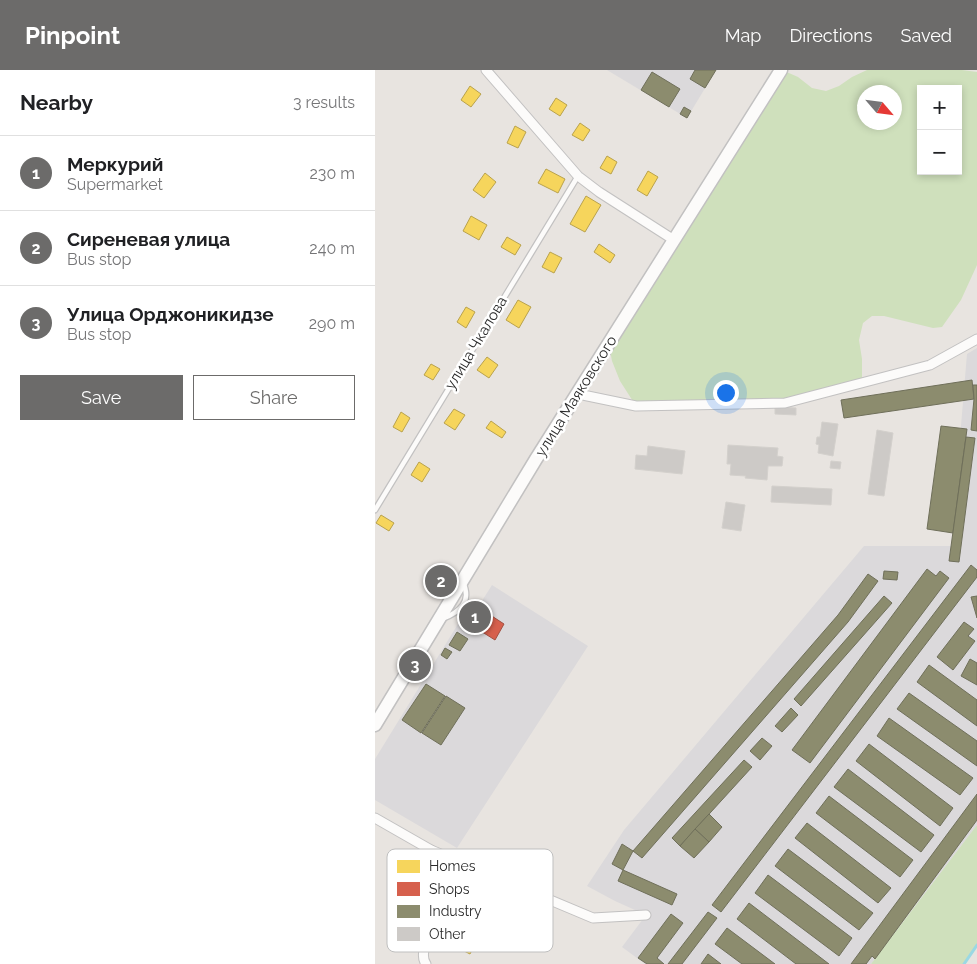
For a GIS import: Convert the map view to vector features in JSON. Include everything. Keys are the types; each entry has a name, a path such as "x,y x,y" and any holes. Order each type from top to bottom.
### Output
{"street":[{"path":"486,70 578,176 599,192 674,240"},
{"name":"улица Маяковского","path":"375,725 536,459 781,70"},
{"path":"578,394 636,406 785,403 930,365 977,340"},
{"path":"375,818 429,849"},
{"path":"553,901 593,918 646,915"},
{"path":"424,952 424,962 427,964"}],"lane":[{"name":"улица Чкалова","path":"375,510 578,176"}],"shaded area":[{"path":"607,70 716,70 687,118"},
{"path":"977,348 977,825 871,964 645,964 622,947 646,915 587,886 624,830 864,546 951,546 967,354"},
{"path":"492,585 588,646 457,848 375,800 375,759 458,624 468,623"}],"green space":[{"path":"782,70 798,77 812,88 826,91 867,70 962,70 977,72 977,265 961,300 942,327 933,328 884,316 872,316 863,323 859,340 862,359 862,383 785,403 636,406 620,381 612,361 609,345"},
{"path":"977,825 977,945 964,964 871,964"}],"building: Homes":[{"path":"470,86 481,94 471,107 461,100"},
{"path":"556,98 567,105 560,116 549,109"},
{"path":"580,123 590,130 583,141 572,135"},
{"path":"515,126 526,132 518,148 507,143"},
{"path":"607,156 617,162 611,174 600,168"},
{"path":"546,169 565,179 558,193 538,183"},
{"path":"648,171 658,177 647,196 637,190"},
{"path":"485,173 496,182 484,198 473,190"},
{"path":"586,196 601,205 585,232 570,224"},
{"path":"471,216 487,225 479,240 463,231"},
{"path":"507,237 521,245 515,255 501,247"},
{"path":"599,244 615,255 610,263 594,252"},
{"path":"550,252 562,258 554,273 542,267"},
{"path":"518,300 531,307 519,328 506,320"},
{"path":"466,307 475,312 466,328 457,322"},
{"path":"487,357 498,365 489,378 477,370"},
{"path":"431,364 440,369 433,380 424,375"},
{"path":"454,409 465,415 455,430 444,423"},
{"path":"401,412 410,418 402,432 393,427"},
{"path":"491,421 506,432 502,438 486,428"},
{"path":"419,462 430,469 422,482 411,475"},
{"path":"381,515 394,523 389,531 376,523"}],"building: Shops":[{"path":"478,607 504,624 495,640 468,623"}],"building: Industry":[{"path":"695,70 716,70 705,88 690,79"},
{"path":"652,72 680,89 669,107 641,90"},
{"path":"684,107 691,111 687,118 680,114"},
{"path":"972,380 974,399 844,418 841,400"},
{"path":"973,385 977,385 977,431 971,430 974,399"},
{"path":"941,426 967,429 953,533 927,529"},
{"path":"966,437 975,438 959,562 949,561"},
{"path":"971,565 977,570 977,577 721,912 712,905"},
{"path":"927,569 936,576 940,571 949,578 810,763 792,750"},
{"path":"884,571 898,572 897,580 883,579"},
{"path":"868,574 878,581 848,622 642,858 633,851 838,615"},
{"path":"884,596 892,603 801,706 794,699"},
{"path":"977,596 977,618 971,597"},
{"path":"964,622 974,629 968,636 975,641 953,670 937,657"},
{"path":"457,632 468,639 460,651 449,645"},
{"path":"445,648 452,652 447,659 441,655"},
{"path":"970,659 977,663 977,685 961,676"},
{"path":"929,665 977,700 977,726 917,682"},
{"path":"426,684 445,696 421,733 402,720"},
{"path":"909,693 977,741 977,766 897,709"},
{"path":"446,696 465,708 441,745 422,733"},
{"path":"791,708 798,715 782,732 775,726"},
{"path":"889,718 973,778 960,795 877,736"},
{"path":"762,738 772,746 760,760 750,751"},
{"path":"869,744 953,808 940,826 856,761"},
{"path":"744,760 752,767 680,846 672,838"},
{"path":"848,769 934,835 921,852 834,787"},
{"path":"977,794 977,820 875,959 872,956 866,964 851,964"},
{"path":"829,796 913,860 900,877 816,813"},
{"path":"709,814 722,827 709,842 695,829"},
{"path":"807,823 891,888 878,903 795,838"},
{"path":"695,829 709,842 694,858 680,846"},
{"path":"622,844 633,851 623,870 612,864"},
{"path":"788,849 873,913 859,930 775,866"},
{"path":"623,870 677,894 672,905 618,881"},
{"path":"768,875 852,938 839,956 755,893"},
{"path":"749,903 829,964 796,964 737,919"},
{"path":"708,912 717,918 682,964 668,964"},
{"path":"671,914 683,923 657,958 664,964 647,964 638,958"},
{"path":"727,928 775,964 742,964 715,944"},
{"path":"708,954 721,964 701,964"}],"building: Other":[{"path":"775,407 796,408 796,415 775,414"},
{"path":"822,422 838,424 833,456 818,453 819,445 816,444 817,437 820,437"},
{"path":"877,430 893,433 884,496 868,494"},
{"path":"728,445 778,448 777,456 783,457 782,466 768,466 767,480 730,475 731,464 727,464"},
{"path":"648,446 685,451 682,474 635,469 636,455 647,456"},
{"path":"831,461 841,462 840,469 830,468"},
{"path":"772,486 832,489 831,505 771,502"},
{"path":"726,502 745,505 741,531 722,528"}],"waterway":[{"path":"964,964 977,945"}],"place":[{"name":"Сиреневая улица","path":"441,581"},
{"name":"Меркурий","path":"475,617"},
{"name":"Улица Орджоникидзе","path":"415,665"}]}
